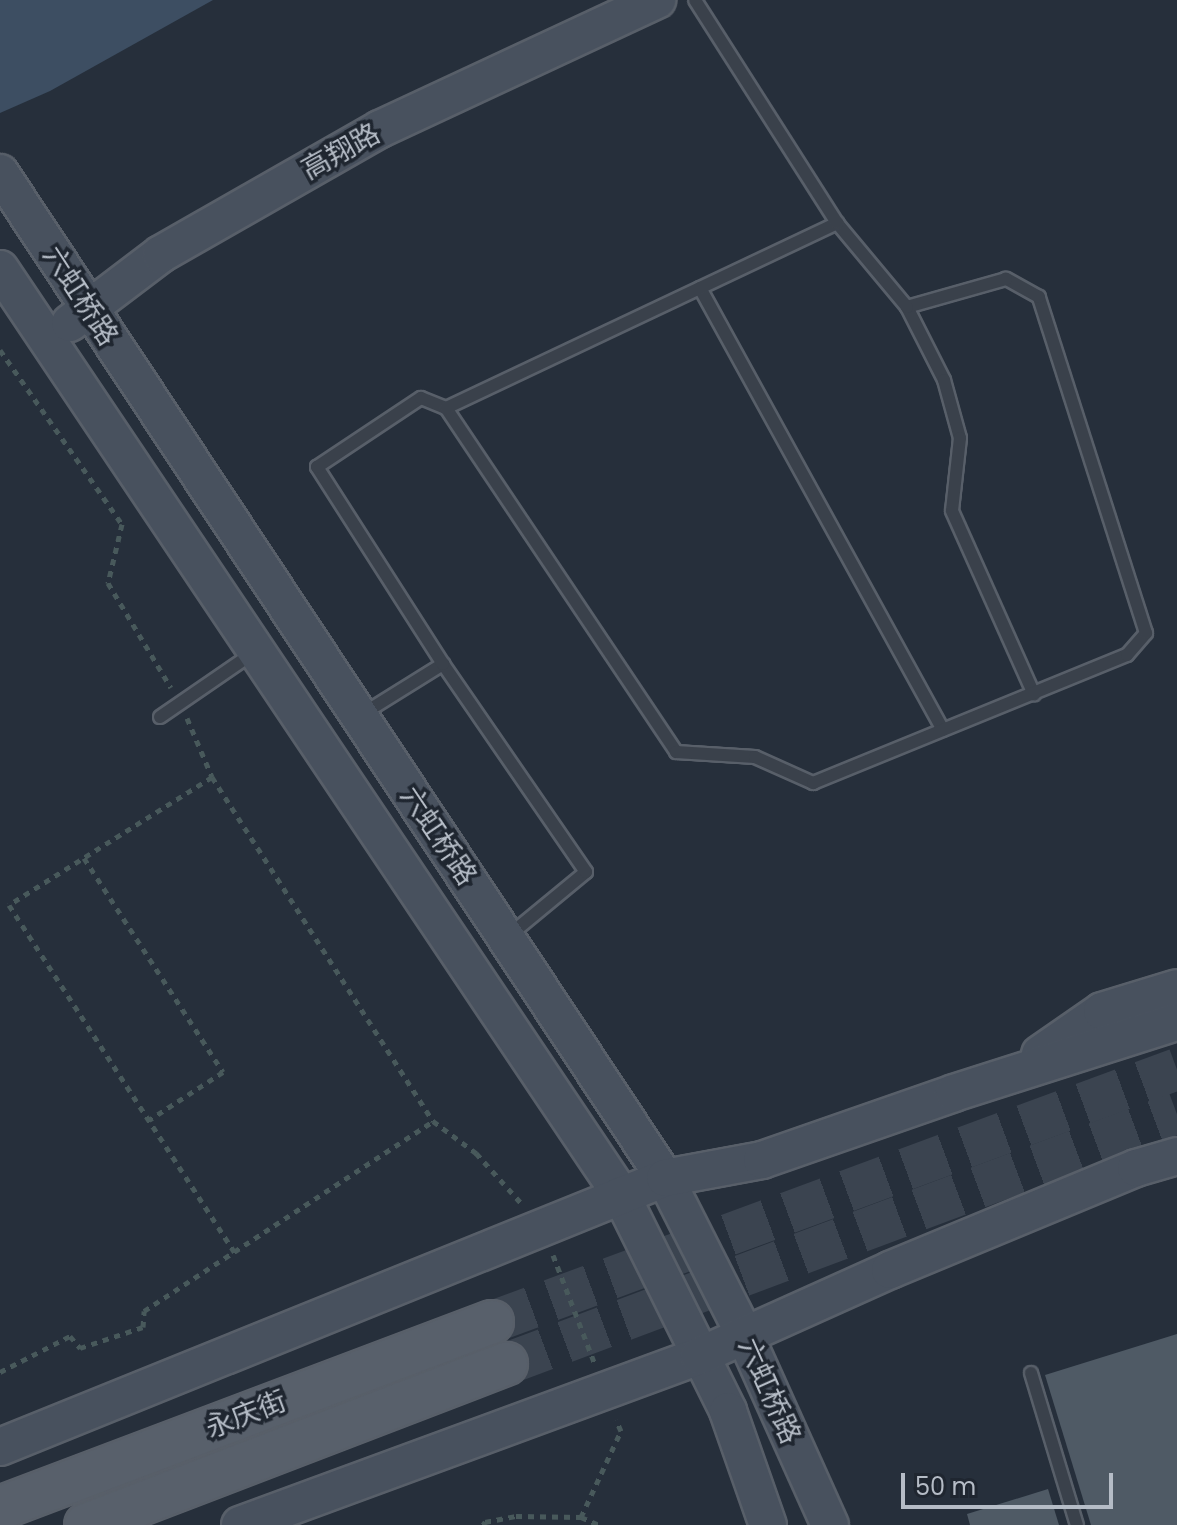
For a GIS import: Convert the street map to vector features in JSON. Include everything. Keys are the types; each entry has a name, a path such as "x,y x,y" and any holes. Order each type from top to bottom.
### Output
{"main road":[{"name":"高翔路","path":"47,340 161,254 380,129 657,0"},
{"name":"六虹桥路","path":"0,173 665,1178 745,1336 830,1525"},
{"name":"六虹桥路","path":"0,269 621,1195 728,1411 768,1525"},
{"path":"1010,1076 1102,1011 1177,988"},
{"path":"0,1447 665,1178 762,1160 1177,1022"},
{"path":"240,1525 699,1356 890,1270 1136,1168 1177,1156"},
{"name":"永庆街","path":"0,1508 492,1322"},
{"name":"永庆街","path":"86,1525 506,1364"}],"lane":[{"path":"695,0 837,223 907,307 944,380 960,438 952,511 1034,694"},
{"path":"446,408 837,223"},
{"path":"512,933 586,872 443,664 317,467 421,398 446,408 676,752 755,757 813,783 1127,655 1146,633 1039,297 1006,279 907,307"},
{"path":"700,288 943,730"},
{"path":"160,717 256,651"},
{"path":"358,716 443,664"},
{"path":"1031,1373 1077,1525"}],"path":[{"path":"0,350 122,524 108,583 180,703 212,777 433,1121 476,1153 542,1226 621,1431 581,1517"},
{"path":"212,777 9,905 234,1252"},
{"path":"84,858 223,1072 149,1120"},
{"path":"0,1372 70,1336 80,1348 143,1327 144,1311 433,1121"},
{"path":"483,1525 516,1516 581,1517 599,1525"}],"water":[{"path":"0,0 213,0 50,91 0,113"}],"building":[{"path":"1177,1334 1177,1525 1091,1525 1045,1375"},
{"path":"1048,1489 1059,1525 970,1525 967,1514"}],"tunnel":[{"path":"492,1322 1177,1069"},
{"path":"506,1364 1177,1113"}]}
